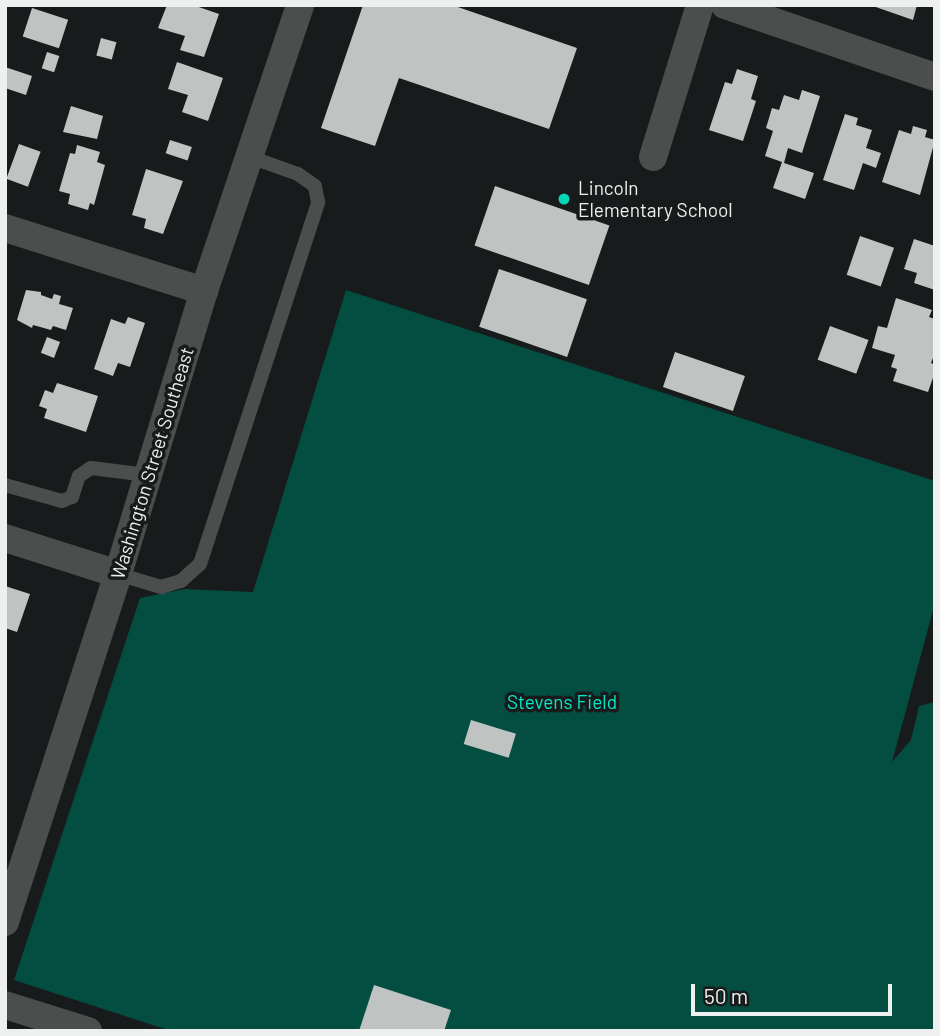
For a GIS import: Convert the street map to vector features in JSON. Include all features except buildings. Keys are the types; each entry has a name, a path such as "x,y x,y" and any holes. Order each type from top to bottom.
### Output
{"street":[{"name":"Washington Street Southeast","path":"5,922 118,574 204,291 300,5"},
{"path":"653,157 700,5"},
{"path":"725,5 935,76"},
{"path":"5,228 204,291"},
{"path":"5,538 118,574"},
{"path":"5,1005 88,1031"}],"lane":[{"path":"118,574 161,587 181,581 200,564 207,551 314,215 318,202 315,186 298,174 250,157"},
{"path":"5,485 62,501 72,497 79,476 91,468 148,475"}],"green space":[{"name":"Stevens Field","path":"346,290 935,481 935,603 892,762 911,740 919,706 935,702 935,1031 171,1031 14,980 140,598 185,589 253,592"}],"place":[{"name":"Lincoln Elementary School","path":"564,199"}]}
